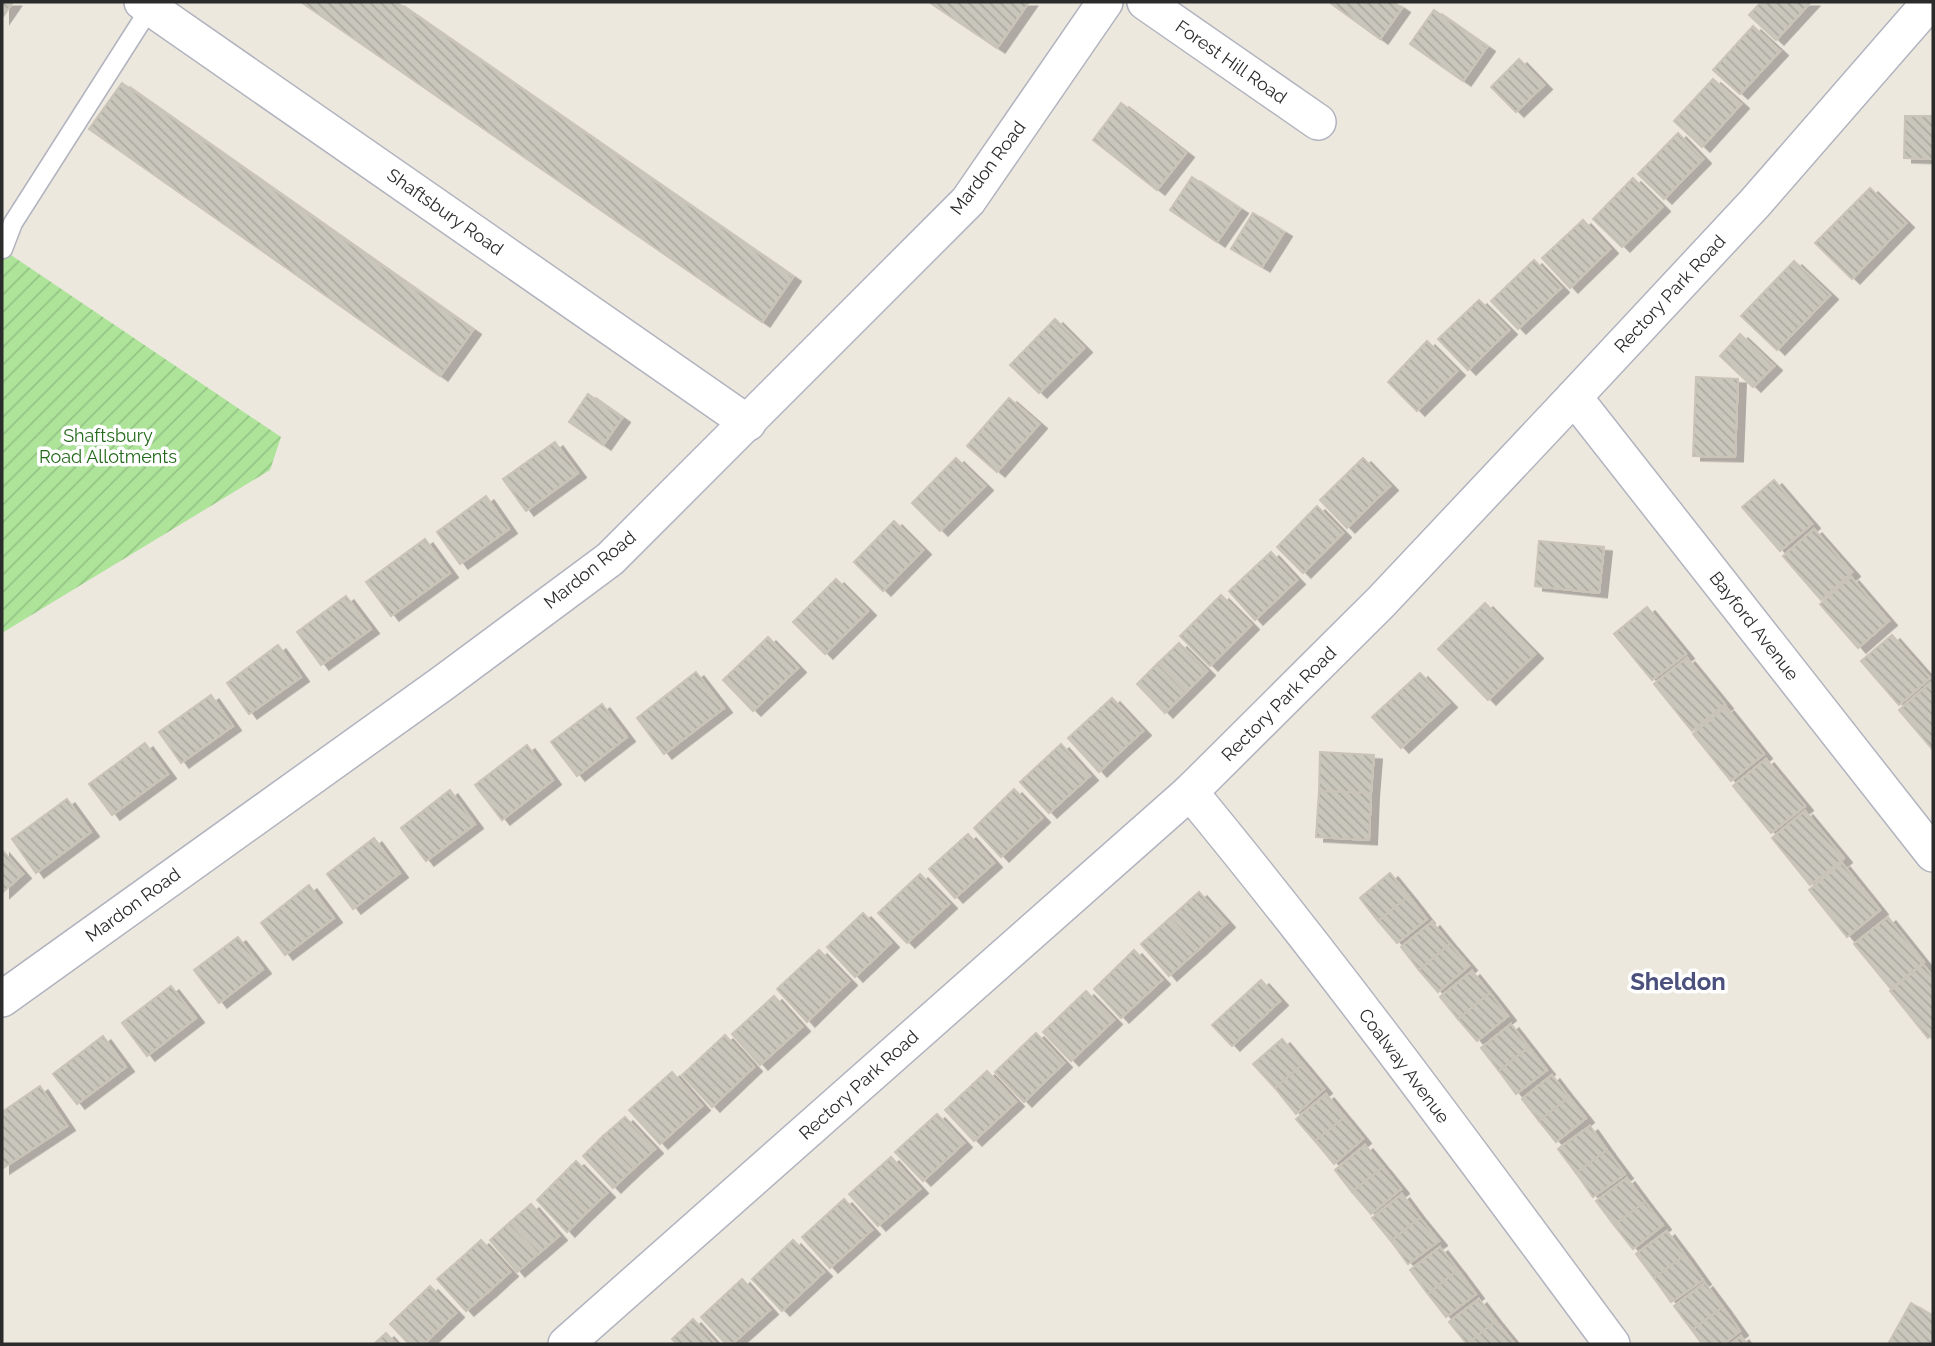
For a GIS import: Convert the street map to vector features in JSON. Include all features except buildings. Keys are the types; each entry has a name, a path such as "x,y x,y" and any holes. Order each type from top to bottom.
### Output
{"street":[{"name":"Mardon Road","path":"2,999 443,683 610,559 968,201 1105,2"},
{"name":"Forest Hill Road","path":"1145,2 1318,122"},
{"name":"Rectory Park Road","path":"566,1344 1190,792 1381,603 1574,397 1755,203 1930,2"},
{"name":"Shaftsbury Road","path":"146,5 748,422"},
{"name":"Bayford Avenue","path":"1574,397 1933,855"},
{"name":"Coalway Avenue","path":"1190,792 1338,976 1612,1344"}],"lane":[{"path":"2,249 13,223 146,5"}],"green space":[{"name":"Shaftsbury Road Allotments","path":"2,249 281,437 270,470 2,633"}],"district":[{"name":"Sheldon","path":"1678,982"}]}
